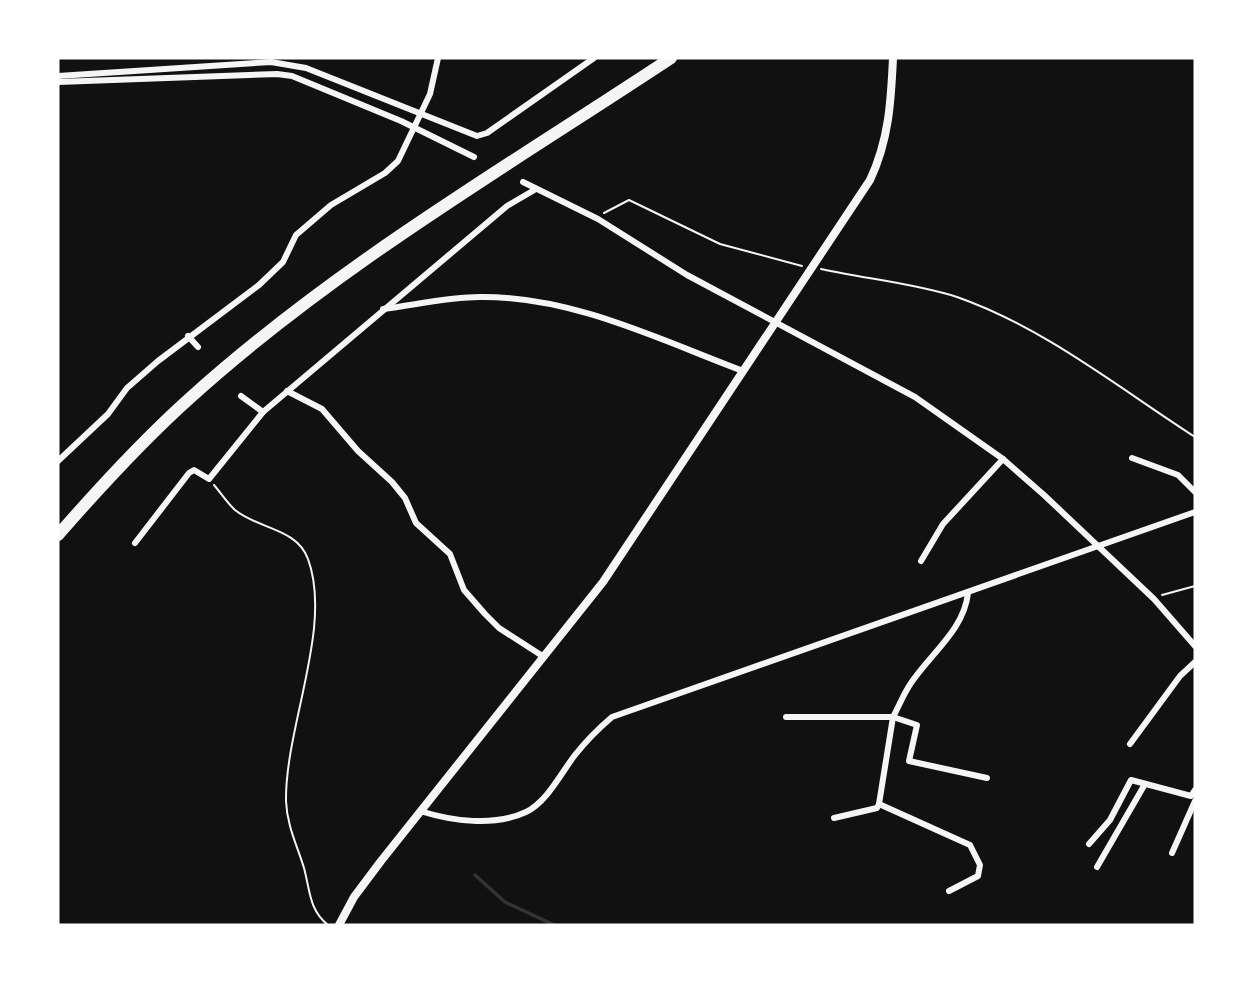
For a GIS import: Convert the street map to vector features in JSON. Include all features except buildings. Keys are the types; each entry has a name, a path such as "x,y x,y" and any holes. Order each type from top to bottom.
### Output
{"highway":[{"path":"58,535 116,470 191,397 273,329 419,223 671,58"}],"street":[{"path":"58,461 108,414 127,388 188,336 259,285 283,262 296,235 331,205 385,173 398,161 421,115 438,58"},
{"path":"58,76 271,62 306,68 477,136 487,133 594,58"},
{"path":"339,925 354,897 420,811 603,582 779,322 870,180 880,159 891,117 892,58"},
{"path":"58,82 277,74 292,76 401,121 474,157"},
{"path":"523,182 597,219 687,275 915,397 1003,459 1099,545 1154,599 1195,646"},
{"path":"135,543 189,473 194,470 209,479 263,412 507,206 536,189"},
{"path":"381,310 480,297 543,301 579,310 743,372"},
{"path":"188,336 198,347"},
{"path":"287,391 322,410 358,451 392,482 405,498 416,523 450,554 464,590 485,614 499,628 544,657"},
{"path":"242,396 263,412"},
{"path":"1132,458 1178,475 1195,492"},
{"path":"921,561 943,524 1003,459"},
{"path":"420,811 452,821 496,818 526,812 542,798 595,731 612,717 1195,512"},
{"path":"834,818 877,808 893,717 911,683 943,645 967,609 968,593"},
{"path":"1130,744 1180,676 1195,662"},
{"path":"786,717 893,717 917,725 909,761 987,778"},
{"path":"1089,844 1110,820 1131,780 1194,796 1172,853"},
{"path":"1097,867 1145,784"},
{"path":"879,804 970,845 980,865 978,876 949,891"}],"path":[{"path":"597,219 612,207 629,200 720,244 813,267 902,283 979,306 1054,345 1195,437"},
{"path":"209,479 235,510 293,538 302,545 309,559 315,587 316,615 294,725 286,802 288,824 304,867 309,895 315,911 328,925"},
{"path":"1154,599 1195,586"}],"waterway":[{"path":"475,875 505,902 554,925"}]}
